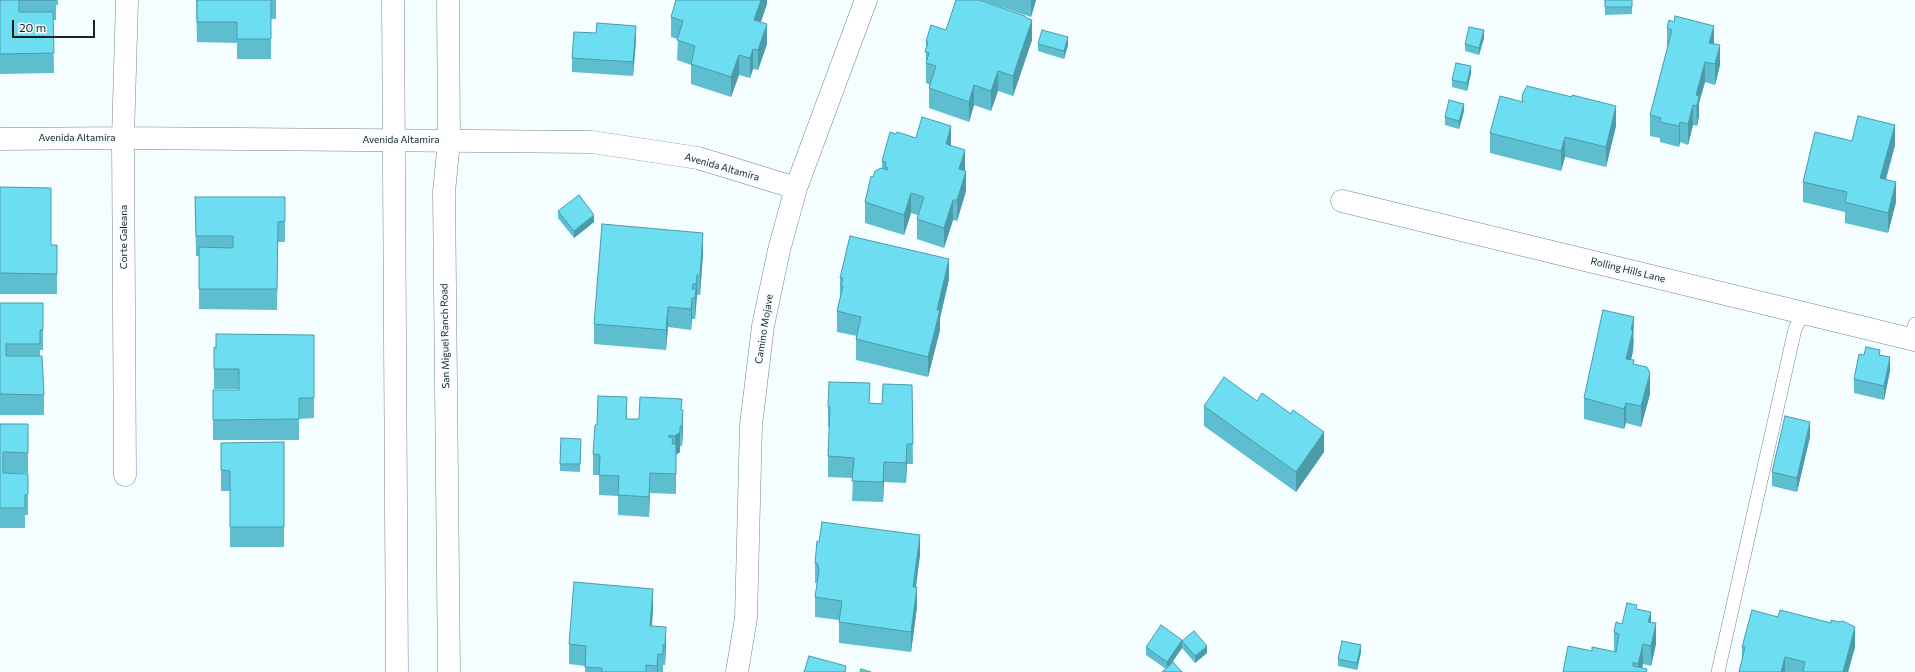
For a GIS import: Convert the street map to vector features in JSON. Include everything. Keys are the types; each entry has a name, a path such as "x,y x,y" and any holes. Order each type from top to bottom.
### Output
{"street":[{"name":"Corte Galeana","path":"125,475 123,138 128,0"},
{"path":"393,0 397,672"},
{"name":"San Miguel Ranch Road","path":"448,0 449,141 444,192 449,672"},
{"name":"Camino Mojave","path":"737,672 746,618 751,425 760,345 778,250 796,188 866,0"},
{"name":"Avenida Altamira","path":"0,139 123,138 592,142 698,158 796,188"},
{"name":"Rolling Hills Lane","path":"1342,201 1803,313 1914,334"}],"lane":[{"path":"1718,672 1795,329 1803,313"}],"building":[{"path":"0,0 19,0 19,12 53,12 54,53 0,54"},
{"path":"197,0 271,0 271,39 237,39 237,22 197,22"},
{"path":"676,0 761,0 754,20 767,24 758,50 753,49 750,58 739,55 731,77 691,64 695,46 677,40 683,21 671,17"},
{"path":"956,0 979,0 1025,16 1032,20 1013,76 998,71 991,91 974,85 969,102 929,88 936,66 926,63 929,53 925,52 928,42 926,41 931,25 946,30"},
{"path":"1605,0 1632,0 1632,7 1605,7"},
{"path":"1675,16 1714,26 1709,43 1720,45 1715,64 1705,62 1696,95 1699,96 1697,106 1693,105 1688,124 1680,122 1679,126 1660,122 1661,118 1650,115 1672,30 1667,28 1669,20 1674,22"},
{"path":"597,23 636,26 633,62 572,58 574,32 596,33"},
{"path":"1469,27 1484,30 1479,48 1465,44"},
{"path":"1042,30 1068,37 1064,51 1038,44"},
{"path":"1456,63 1471,66 1467,83 1452,80"},
{"path":"1527,86 1616,106 1606,147 1565,137 1561,151 1490,133 1500,96 1523,102 1523,93"},
{"path":"1449,100 1464,104 1459,121 1445,117"},
{"path":"1858,116 1895,125 1880,178 1896,182 1888,213 1845,202 1847,192 1803,182 1815,132 1852,141"},
{"path":"922,117 951,126 946,144 965,150 959,169 966,171 957,200 953,200 944,228 917,219 924,197 911,193 904,215 865,202 871,176 873,177 875,171 881,168 887,170 888,168 885,167 886,162 882,161 890,132 896,134 897,132 916,138"},
{"path":"0,187 51,188 51,245 57,245 57,274 0,273"},
{"path":"579,195 594,215 574,231 558,211"},
{"path":"195,197 285,197 285,221 278,222 277,289 199,289 199,247 233,248 233,236 196,236"},
{"path":"602,224 703,233 700,275 697,275 696,284 693,284 692,289 696,289 695,298 692,298 691,309 668,307 666,330 594,324"},
{"path":"850,236 949,259 937,310 940,310 928,357 856,339 861,317 837,311 843,286 841,286 843,278 840,278"},
{"path":"0,303 43,303 43,330 40,330 40,344 6,344 6,356 42,356 44,395 0,394"},
{"path":"1603,310 1634,317 1631,330 1633,331 1626,359 1634,360 1633,364 1647,367 1650,373 1641,406 1626,403 1624,409 1584,398"},
{"path":"216,334 314,335 314,398 299,398 299,419 213,420 213,390 239,390 239,369 214,369 214,347 216,348"},
{"path":"1866,347 1880,350 1879,355 1890,357 1884,386 1854,379 1859,354 1864,355"},
{"path":"1224,377 1257,401 1262,393 1291,414 1293,410 1324,432 1296,472 1204,406"},
{"path":"829,382 870,383 869,403 882,404 883,384 912,385 913,444 907,444 906,463 884,462 883,482 852,481 854,458 828,456 830,407 828,407"},
{"path":"598,396 627,397 626,419 639,419 640,397 682,399 681,410 683,410 680,432 675,436 669,435 669,437 673,438 672,444 676,444 676,474 650,473 649,497 618,495 619,476 599,475 600,455 593,454 595,425 597,425"},
{"path":"1785,416 1810,422 1797,478 1772,472"},
{"path":"0,424 28,424 28,453 3,452 3,473 28,474 28,494 25,495 25,508 0,508"},
{"path":"561,438 581,439 580,464 560,464"},
{"path":"284,442 284,527 230,527 230,471 221,470 221,443"},
{"path":"822,522 920,535 913,587 917,587 911,632 839,622 842,601 815,597 819,570 817,563 815,563 817,541 819,542"},
{"path":"574,582 653,589 650,626 666,627 663,655 658,654 657,666 646,665 646,672 602,672 602,668 585,667 586,646 569,644"},
{"path":"1627,603 1637,605 1636,609 1651,612 1648,622 1656,623 1651,646 1643,644 1638,664 1633,662 1633,666 1647,669 1646,672 1563,672 1568,646 1592,651 1592,647 1616,652 1619,634 1614,632 1616,622 1622,624"},
{"path":"1752,610 1778,617 1780,610 1831,623 1831,620 1839,622 1843,621 1855,627 1843,672 1805,672 1803,671 1805,662 1785,657 1781,672 1739,672 1745,647 1742,647"},
{"path":"1161,625 1182,640 1167,662 1146,647"},
{"path":"1194,631 1207,646 1195,656 1182,641"},
{"path":"1342,641 1361,645 1357,663 1338,659"},
{"path":"809,656 846,666 845,672 804,672"},
{"path":"1173,662 1182,672 1162,672"},
{"path":"861,669 871,672 860,672"}]}
